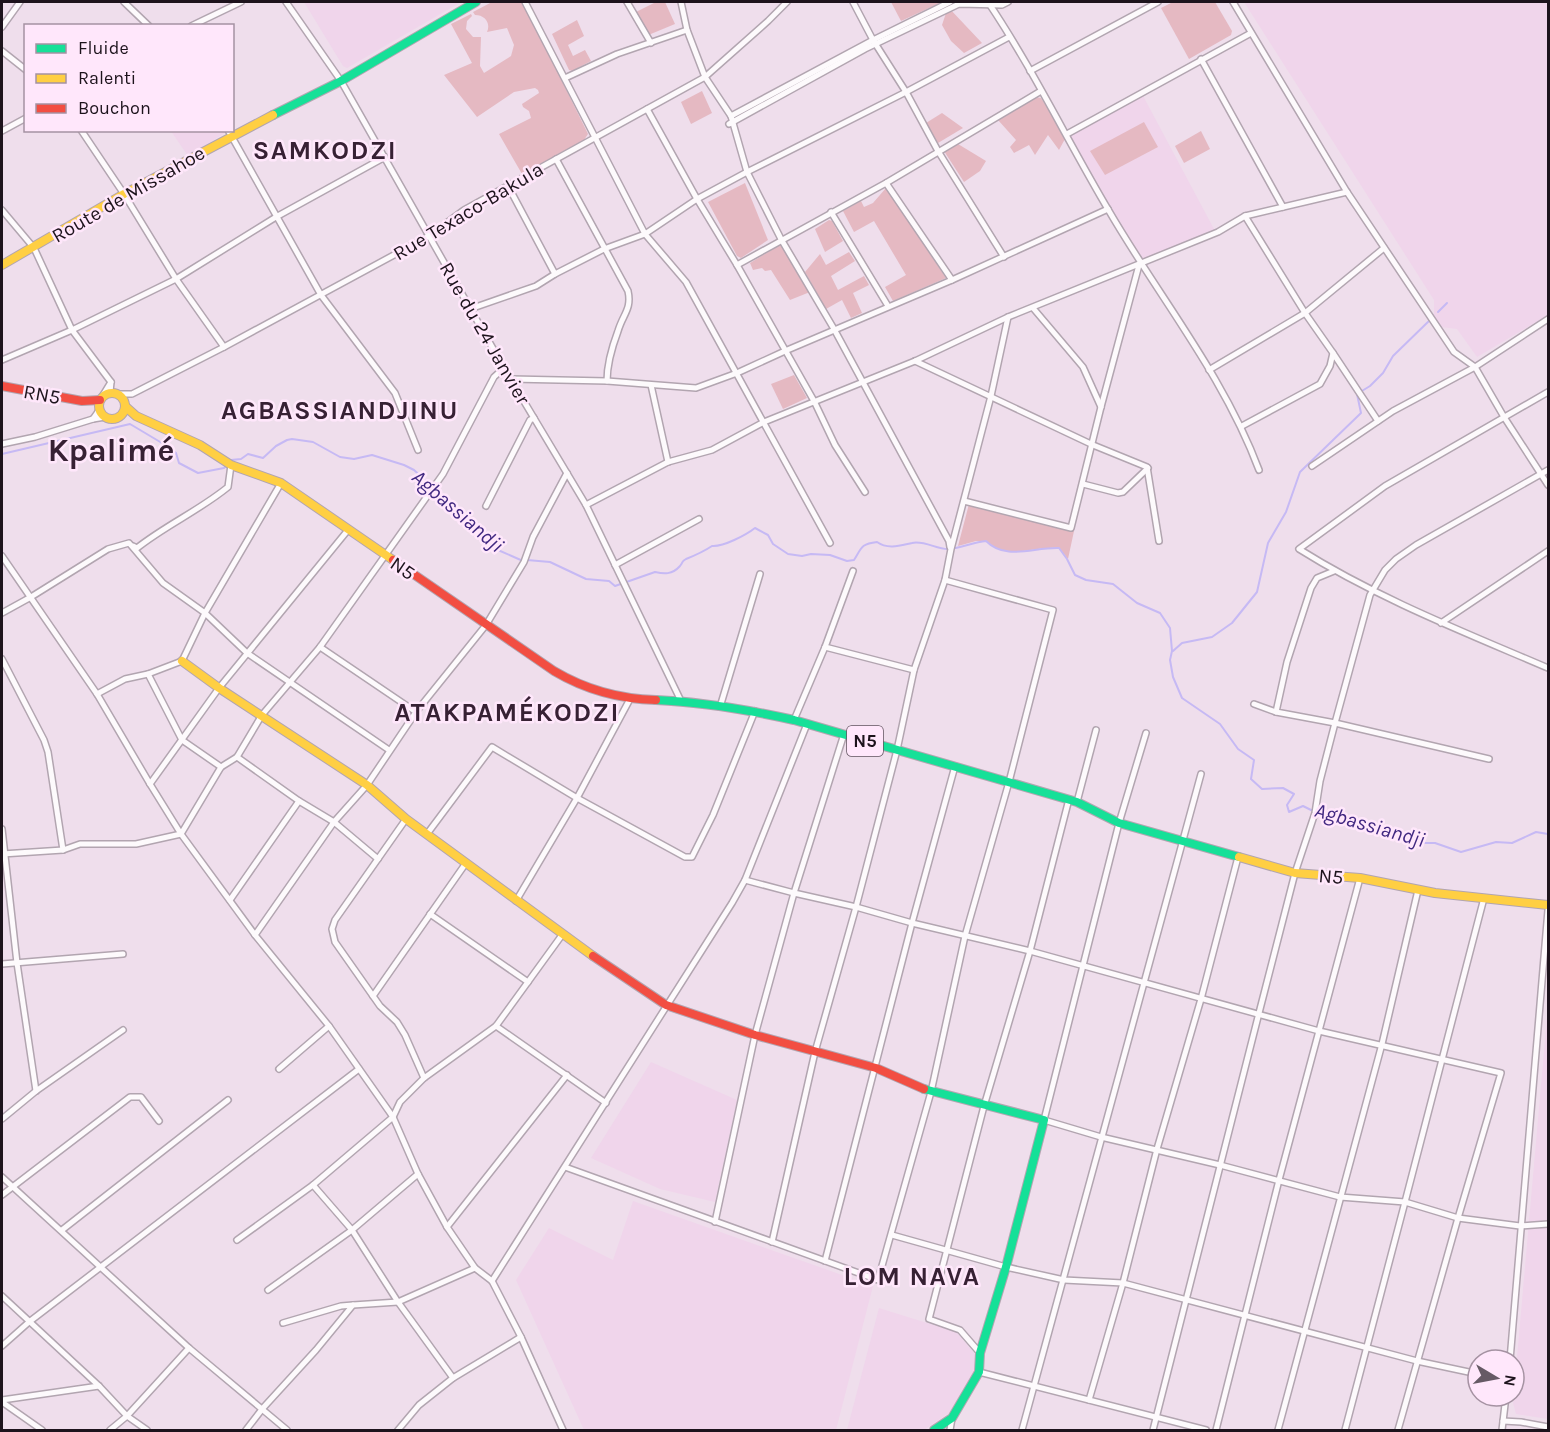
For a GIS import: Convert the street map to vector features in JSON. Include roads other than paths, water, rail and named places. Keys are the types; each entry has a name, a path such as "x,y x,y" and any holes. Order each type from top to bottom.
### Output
{"main road":[{"name":"Route de Missahoe","path":"234,131 341,81 476,2"},
{"name":"Route de Missahoe","path":"2,265 230,133"},
{"name":"RN5","path":"2,386 100,405 105,417"},
{"path":"100,405 115,393 125,400 126,407 120,417 113,419 105,417"},
{"name":"N5","path":"126,407 136,416 200,445 229,463 281,483 486,625 578,685 630,699 681,701 754,711 794,720 1073,800 1119,823 1295,873 1360,878 1418,890 1548,905"},
{"name":"N5","path":"120,417 136,416"},
{"path":"182,661 219,688 367,785 406,819 562,935 666,1005 755,1035 876,1068 931,1092 1044,1120 1006,1267 980,1353 979,1372 952,1418 934,1431"}],"street":[{"path":"2,27 20,2"},
{"path":"124,2 147,24"},
{"path":"195,24 241,2"},
{"name":"Rue du 24 Janvier","path":"286,2 341,81 504,368 586,505 681,701"},
{"path":"525,2 645,234 686,282 830,543"},
{"path":"627,2 651,43"},
{"path":"681,2 687,30 705,76 731,116 747,172 781,239 834,329 949,541 951,549"},
{"name":"Rue Texaco-Bakula","path":"115,393 132,394 321,295 429,236 464,210 705,76 787,2"},
{"path":"854,2 873,40 938,151 1004,257"},
{"path":"731,116 873,40 950,2"},
{"path":"988,2 1067,134 1140,264 1209,370 1242,426 1259,470"},
{"path":"994,10 1008,2"},
{"path":"729,124 865,49 959,4 1002,5 1008,2"},
{"path":"1030,71 1158,2"},
{"path":"1233,2 1347,192 1454,352 1475,367 1503,417 1548,485"},
{"path":"565,78 617,54 687,30"},
{"path":"1067,134 1251,33"},
{"path":"470,309 536,286 604,249 645,234 697,199 906,93 1009,37"},
{"path":"2,51 24,68"},
{"path":"1201,59 1283,207"},
{"path":"737,265 886,183 1041,91"},
{"path":"647,109 814,401 835,445 865,492"},
{"path":"2,131 24,119"},
{"path":"82,132 124,194 176,279 224,347"},
{"path":"230,133 321,295 394,393 418,450"},
{"path":"2,360 72,330 176,279 276,217 385,158"},
{"path":"556,159 628,291 630,304 611,350 607,366 607,381"},
{"path":"886,183 952,280"},
{"path":"508,186 555,274"},
{"path":"586,505 668,462 712,450 764,422 915,361 1008,317 1218,232 1245,216 1347,192"},
{"path":"511,379 607,381 696,387 737,373 834,329 952,280 1108,209"},
{"path":"2,210 34,248 72,330 111,382 115,393"},
{"path":"831,212 888,306"},
{"path":"1245,216 1305,313 1378,420"},
{"path":"1209,370 1305,313 1384,248"},
{"path":"964,501 1071,528 1140,264"},
{"path":"1033,308 1083,367 1101,407"},
{"path":"772,1242 814,1052 856,907 897,750 914,670 945,580 991,396 1008,317"},
{"path":"1312,466 1378,420 1475,367 1548,319"},
{"path":"1242,426 1320,384 1330,366 1333,353"},
{"path":"915,361 1093,445 1148,468"},
{"path":"3,854 63,850 80,844 136,844 182,834 221,767 237,757 262,715 320,647 443,474 494,377 504,368"},
{"path":"93,419 111,382"},
{"path":"651,385 668,462"},
{"path":"1548,392 1385,486 1299,549 1334,571 1442,623 1548,668"},
{"path":"126,407 132,394"},
{"path":"2,444 105,417"},
{"path":"486,506 530,420 534,418"},
{"path":"129,543 136,548 228,487 229,463"},
{"path":"1083,484 1118,493 1123,492 1148,468"},
{"path":"1148,468 1159,542"},
{"path":"1153,1431 1295,873 1315,813 1320,781 1335,723 1373,590 1391,564 1416,545 1548,470"},
{"path":"255,935 334,822 367,785 416,712 486,625 524,562 533,537 567,473"},
{"path":"97,694 125,679 148,674 182,661 205,613 281,483"},
{"path":"615,565 699,519"},
{"path":"150,784 219,688 348,530"},
{"path":"2,613 108,549 129,543"},
{"path":"129,543 163,583 205,613 247,653 389,750"},
{"path":"1442,623 1548,551"},
{"path":"2,556 97,694 182,834 255,935 329,1026 393,1117 418,1174 447,1227 475,1268 492,1281 521,1337 563,1431"},
{"path":"1276,712 1287,662 1311,588 1317,578 1334,571"},
{"path":"794,720 853,572"},
{"path":"720,707 760,574"},
{"path":"565,1167 878,1280 931,1092 965,936 1009,782 1053,610 945,580"},
{"path":"320,647 416,712"},
{"path":"825,647 914,670"},
{"path":"2,659 5,670 44,740 63,850"},
{"path":"148,674 182,740 221,767"},
{"path":"516,901 578,798 630,699"},
{"path":"1254,704 1276,712 1335,723 1489,759"},
{"path":"427,834 492,747 685,857 692,857 713,815 754,711"},
{"path":"492,1281 732,903 745,880 807,724"},
{"path":"980,1353 960,1330 929,1319 984,1106 1073,800 1096,730"},
{"path":"1146,733 1119,823 1044,1120 1101,1137 1220,1165 1340,1197 1405,1202 1458,1218 1520,1226 1548,1224"},
{"path":"716,1222 755,1035 794,894 844,734"},
{"path":"237,757 299,801 334,822 378,859"},
{"path":"825,1261 955,766"},
{"path":"1022,1431 1201,774"},
{"path":"230,900 299,801"},
{"path":"406,819 335,920 333,929 335,942 405,1035 424,1078"},
{"path":"2,829 17,963 36,1091"},
{"path":"1089,1400 1123,1283 1156,1149 1201,999 1238,857"},
{"path":"374,996 466,863"},
{"path":"1216,1431 1279,1180 1360,878"},
{"path":"745,880 1030,951 1201,999 1259,1012 1319,1031 1501,1072 1398,1431"},
{"path":"1278,1431 1382,1044 1418,890"},
{"path":"1345,1431 1484,898"},
{"path":"1511,1348 1548,910"},
{"path":"430,915 528,982"},
{"path":"237,1240 313,1185 393,1117 400,1102 424,1078 496,1026 562,935"},
{"path":"2,964 123,954"},
{"path":"279,1069 329,1026"},
{"path":"496,1026 606,1103"},
{"path":"2,1119 36,1091 123,1030"},
{"path":"2,1346 29,1322 359,1069"},
{"path":"447,1227 567,1075"},
{"path":"2,1195 130,1096 141,1097 159,1121"},
{"path":"62,1230 228,1100"},
{"path":"268,1290 352,1230 418,1174"},
{"path":"2,1176 189,1348 263,1408 287,1431"},
{"path":"313,1185 352,1230 398,1302 453,1378"},
{"path":"892,1235 1006,1267 1064,1280 1123,1283 1417,1361 1466,1371"},
{"path":"283,1323 341,1306 398,1302 475,1268"},
{"path":"2,1296 99,1386 127,1416 147,1431"},
{"path":"246,1431 263,1408 353,1305"},
{"path":"398,1431 419,1405 453,1378 521,1337"},
{"path":"110,1431 127,1416 189,1348"},
{"path":"979,1372 1206,1431"},
{"path":"2,1401 99,1386"},
{"path":"2,1401 42,1431"},
{"path":"1502,1431 1505,1408"},
{"path":"950,1431 952,1418"},
{"path":"1503,1421 1548,1427"}],"waterway":[{"path":"1438,312 1447,303"},
{"path":"1173,651 1182,643 1212,637 1232,623 1257,592 1268,543 1286,512 1300,472 1361,413 1357,394 1370,386 1383,373 1393,356 1431,319"},
{"name":"Agbassiandji","path":"2,454 130,424 172,449 179,463 198,473 224,468 231,460 241,459 248,454 263,458 287,440 313,442 340,457 354,459 372,455 414,470 464,516 486,532 498,550 523,561"},
{"name":"Agbassiandji","path":"527,560 550,562 586,579 609,581 615,586 655,572 671,572 686,559 712,546 734,540 755,528 768,535 773,544 788,554 830,555 847,561 854,560 865,545 877,542 890,546 917,542 949,549 986,541 994,547 1011,552 1059,548 1075,575 1086,580 1113,584 1137,603 1160,613 1170,628 1172,651 1170,660 1173,677 1182,698 1220,724 1238,749 1254,760 1251,779 1262,789 1283,788 1294,794 1287,805 1289,812 1303,806 1325,817 1351,817 1393,831 1419,843 1435,843 1461,852 1496,842 1512,843 1536,832 1548,834"}],"district":[{"name":"SAMKODZI","path":"325,150"},
{"name":"AGBASSIANDJINU","path":"340,410"},
{"name":"Kpalimé","path":"111,450"},
{"name":"ATAKPAMÉKODZI","path":"507,712"},
{"name":"LOM NAVA","path":"912,1276"}]}
